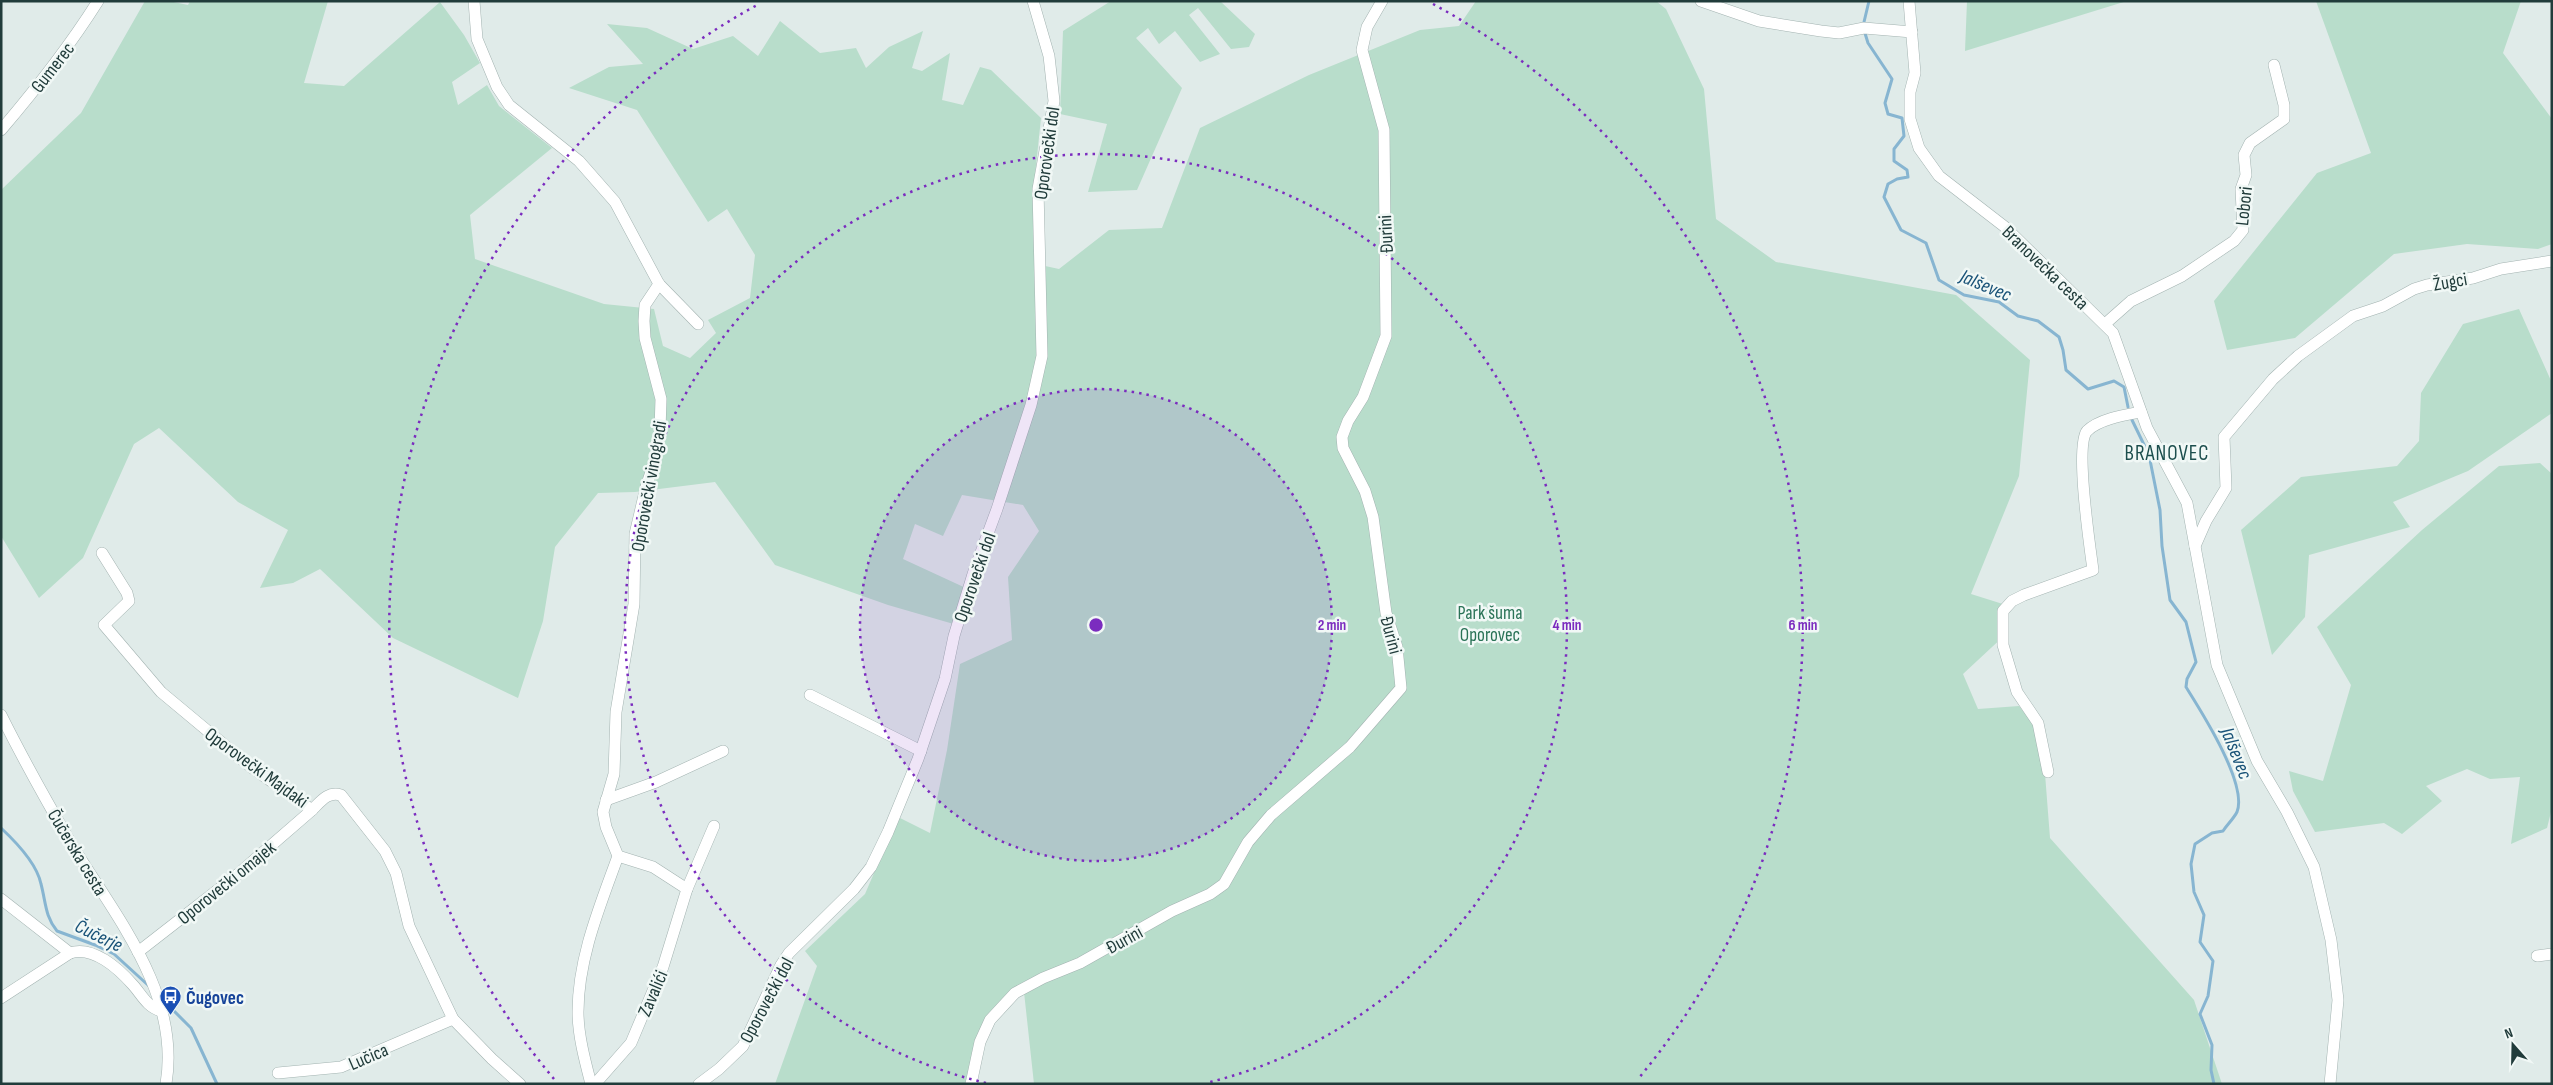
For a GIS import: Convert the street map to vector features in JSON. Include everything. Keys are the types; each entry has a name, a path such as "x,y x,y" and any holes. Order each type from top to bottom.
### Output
{"street":[{"name":"Gumerec","path":"1,130 45,79 73,41 98,1"},
{"path":"474,1 478,39 497,87 509,105 579,161 614,202 660,284 698,324"},
{"name":"Oporovečki dol","path":"698,1084 719,1069 743,1046 781,965 789,953 843,901 871,867 921,751 945,679 954,636 973,574 994,518 1031,405 1042,356 1038,189 1054,101 1049,56 1033,1"},
{"name":"Đurini","path":"971,1084 980,1042 990,1020 1015,993 1088,958 1172,911 1210,894 1224,884 1248,842 1271,815 1350,747 1402,688 1397,647 1384,604 1381,560 1373,517 1365,491 1342,448 1342,437 1348,420 1363,397 1386,336 1384,130 1362,50 1367,27 1382,1"},
{"path":"1701,1 1759,21 1821,31 1839,33 1864,28 1912,32"},
{"name":"Branovečka cesta","path":"1909,1 1915,73 1910,92 1910,119 1919,148 1939,176 2005,227 2105,324 2119,347 2141,412 2157,451 2187,503 2217,665 2257,761 2287,812 2314,867 2331,940 2338,1000 2330,1084"},
{"name":"Lobori","path":"2105,324 2131,300 2182,276 2234,241 2243,230 2241,189 2246,175 2244,155 2250,143 2284,118 2284,105 2274,65"},
{"name":"Žugci","path":"2195,546 2206,521 2226,488 2224,437 2229,428 2286,367 2353,316 2383,306 2414,289 2427,285 2473,278 2501,269 2552,261"},
{"name":"Oporovečki vinogradi","path":"618,856 604,818 606,800 614,774 616,712 634,604 636,534 646,487 656,457 660,430 661,399 645,338 644,321 645,306 660,284"},
{"path":"2048,772 2038,723 2017,692 2003,645 2003,611 2012,601 2024,595 2093,570 2082,472 2084,436 2087,431 2110,419 2141,412"},
{"name":"Oporovečki Majdaki","path":"102,553 127,593 129,601 104,625 161,692 252,767 312,810 326,796 335,793 342,795 385,851 396,873 410,926 453,1019 492,1059 520,1084"},
{"path":"810,695 921,751"},
{"name":"Čučerska cesta","path":"1,715 21,756 72,845 138,952 156,988 168,1057 166,1084"},
{"path":"606,800 656,782 723,751"},
{"name":"Oporovečki omajek","path":"138,952 237,875 312,810"},
{"name":"Zavalići","path":"593,1084 631,1043 663,967 687,889 714,826"},
{"path":"593,1084 580,1029 578,998 587,946 618,856 653,867 687,889"},
{"path":"1,899 70,953"},
{"path":"1,998 70,953 78,950 92,953 107,962 131,983 150,1006 160,1007"},
{"path":"2537,956 2552,954"},
{"name":"Lučica","path":"278,1073 341,1067 453,1019"}],"green space":[{"name":"Park šuma Oporovec","path":"145,1 169,1 188,5 190,1 328,1 304,83 344,86 440,2 464,35 480,63 452,82 458,105 487,85 499,106 552,148 470,215 475,259 604,304 654,309 663,346 690,358 716,333 708,320 750,298 755,255 727,209 708,222 637,110 569,88 609,67 643,64 607,24 647,28 693,49 733,36 758,56 780,21 820,53 856,48 866,68 889,47 923,31 912,68 922,71 950,53 942,100 963,105 980,67 991,70 1041,118 1034,185 1036,264 1059,269 1109,230 1162,228 1200,128 1309,75 1420,30 1459,26 1476,1 1656,1 1666,9 1704,89 1716,219 1776,262 1956,295 2030,360 2019,476 1971,594 2006,605 2006,634 1963,674 1978,709 2019,706 2042,735 2050,838 2194,1000 2222,1084 1034,1084 1024,992 997,1018 966,1084 775,1084 817,966 805,951 865,894 898,817 930,833 947,750 960,664 1012,640 1008,577 1039,531 1023,505 962,495 943,536 915,524 903,559 968,589 957,625 888,605 775,565 715,482 635,492 598,493 555,547 543,621 518,698 393,638 320,569 293,583 260,588 288,530 238,502 159,428 134,444 83,558 39,598 1,536 1,190 81,113"},
{"path":"1111,1 1220,1 1255,34 1249,47 1231,49 1198,8 1189,15 1220,54 1200,62 1175,31 1159,44 1148,28 1136,38 1182,88 1137,190 1088,192 1107,124 1060,114 1063,31"},
{"path":"1967,1 2127,1 1965,51"},
{"path":"2316,1 2521,1 2503,53 2552,119 2552,244 2538,249 2467,244 2394,254 2295,338 2227,350 2214,301 2317,173 2371,153"},
{"path":"2519,309 2552,383 2552,413 2468,471 2393,502 2410,527 2309,555 2305,617 2272,655 2241,530 2301,477 2397,466 2419,441 2421,393 2463,324"},
{"path":"2540,463 2552,474 2552,808 2547,828 2511,844 2520,777 2490,779 2467,769 2426,786 2442,801 2402,834 2384,823 2315,832 2293,791 2289,771 2323,781 2351,685 2317,627 2422,530 2499,466"}],"waterway":[{"name":"Jalševec","path":"1864,22 1869,1"},
{"name":"Jalševec","path":"1864,30 1868,43 1892,79 1885,103 1888,114 1902,118 1904,136 1894,149 1894,161 1907,170 1908,177 1897,179 1888,184 1884,197 1901,230 1926,243 1939,280 1964,295 1999,302 2018,316 2038,321 2059,337 2066,370 2088,389 2114,381 2124,387 2128,407"},
{"name":"Jalševec","path":"2132,420 2149,455 2160,510 2162,546 2170,600 2186,622 2196,662 2187,679 2186,687 2212,730 2230,766 2239,800 2237,812 2223,831 2212,833 2195,844 2191,864 2194,892 2204,915 2200,942 2213,961 2208,996 2200,1014 2212,1045 2211,1070 2214,1084"},
{"name":"Čučerje","path":"1,828 31,861 39,876 48,915 57,931 114,954 149,986"},
{"name":"Čučerje","path":"162,999 191,1028 217,1084"}],"place":[{"name":"Čugovec","path":"170,1016"}],"district":[{"name":"BRANOVEC","path":"2167,453"}]}
